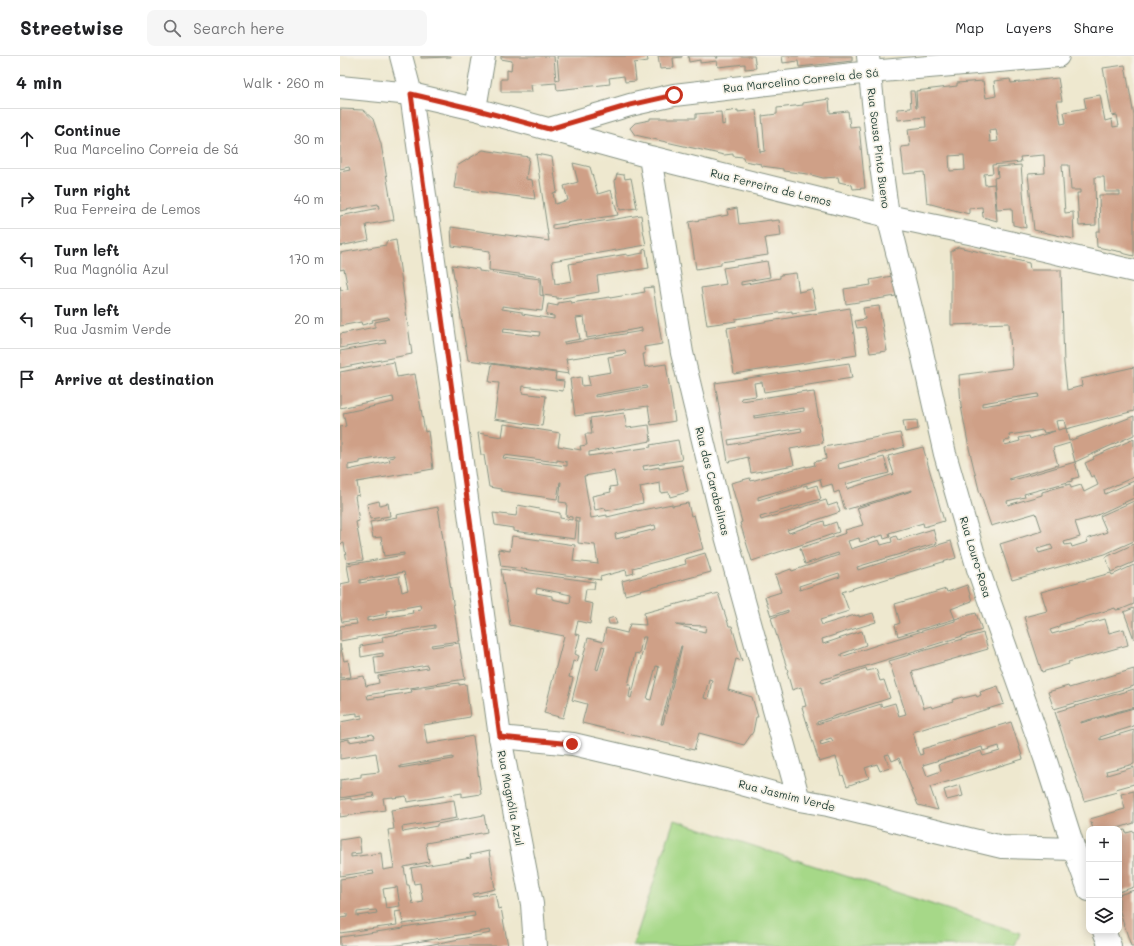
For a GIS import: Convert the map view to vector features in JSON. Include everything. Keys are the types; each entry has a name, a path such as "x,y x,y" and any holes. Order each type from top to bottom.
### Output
{"street":[{"name":"Rua Magnólia Azul","path":"401,56 411,94 500,737 532,904 535,946"},
{"path":"474,109 484,56"},
{"name":"Rua Marcelino Correia de Sá","path":"549,129 630,105 674,95 869,64 1058,56"},
{"name":"Rua Sousa Pinto Bueno","path":"869,64 888,216"},
{"name":"Rua Ferreira de Lemos","path":"340,87 411,94 888,216 1134,271"},
{"name":"Rua das Carabelinas","path":"650,156 682,353 726,536 800,800"},
{"name":"Rua Louro-Rosa","path":"888,216 921,348 945,454 978,569 1045,758 1086,882"},
{"name":"Rua Jasmim Verde","path":"500,737 572,744 727,780 800,800 828,805 1002,847 1074,849"},
{"path":"1105,934 1110,946"}],"green space":[{"path":"674,820 1020,933 1015,946 633,946"}],"building":[{"path":"421,56 451,56 451,57 421,58"},
{"path":"501,56 554,56 556,81 559,80 557,56 647,56 648,61 634,63 636,81 625,82 624,76 609,78 610,84 557,90 556,83 531,85 532,92 501,92 501,79 507,79 507,70 511,71 512,61 501,59"},
{"path":"658,56 682,57 673,58 674,68 660,69"},
{"path":"688,56 716,56 716,58 718,58 717,56 754,56 756,68 745,69 745,64 718,67 717,61 700,63 700,60 689,62"},
{"path":"782,56 852,56 852,61 799,67 798,61 783,63"},
{"path":"1125,65 1134,116 1134,256 1097,247 1096,231 1100,231 1099,195 1120,195 1120,192 1105,192 1104,177 1095,177 1096,225 1079,226 1077,193 1080,193 1080,190 1071,190 1069,165 1062,165 1065,213 1073,212 1074,239 1034,230 1028,174 1045,173 1044,155 1020,157 1021,162 992,165 993,173 984,174 985,185 994,184 997,221 983,217 982,207 969,208 969,214 927,203 924,172 904,174 901,147 910,146 908,129 926,127 925,117 898,120 897,109 911,108 910,91 914,91 917,108 916,91 957,86 957,83 983,81 986,98 996,96 994,81 1010,79 1011,83 1058,78 1062,101 1057,101 1061,124 1066,123 1064,112 1086,108 1084,98 1100,95 1105,121 1112,119 1113,127 1119,126 1117,115 1112,116 1103,68","holes":["996,129 998,141 990,142 989,130","964,155 965,170 950,171 949,156"]},
{"path":"829,99 830,113 848,111 850,127 859,126 865,188 853,189 852,185 839,182 838,177 823,178 808,174 783,171 783,169 762,166 761,164 744,161 743,157 733,156 733,154 724,155 635,135 630,128 635,123 650,120 650,118 696,118 696,114 721,112 722,125 725,124 724,112 756,110 760,152 765,151 762,116 777,114 777,108 803,105 803,103"},
{"path":"340,109 363,110 373,119 381,144 394,220 366,225 369,240 340,246 340,216 379,208 378,204 340,211 340,172 350,170 349,167 340,169"},
{"path":"483,150 529,157 526,179 532,180 535,199 454,188 457,166"},
{"path":"536,154 552,157 557,192 553,193 555,204 568,200 564,186 578,182 573,163 590,167 598,194 611,190 618,215 552,225 552,229 641,215 646,245 552,261 555,284 572,281 569,264 627,254 627,256 643,253 643,250 646,249 649,268 597,276 599,292 557,299 557,297 543,295 541,277 489,270 490,251 452,246 451,227 549,241"},
{"path":"1021,165 1026,228 1013,225 1012,208 997,209 994,178 998,177 997,167"},
{"path":"617,174 624,175 625,179 631,178 637,208 620,210 615,181"},
{"path":"737,208 739,224 779,220 781,236 765,238 768,255 721,262 721,265 696,269 689,222 728,215 727,210"},
{"path":"396,240 412,354 340,368 340,351 386,343 385,340 340,348 340,334 375,327 375,322 389,319 388,317 372,320 373,322 362,325 361,322 340,326 340,286 341,290 348,289 344,269 340,270 340,253 386,245 386,242"},
{"path":"958,247 1029,263 1030,270 1061,270 1064,363 1067,390 1082,386 1081,379 1134,367 1134,411 1066,429 1069,441 1134,416 1134,435 1075,462 1079,477 1072,479 1072,481 1024,494 1025,497 1007,501 1008,505 1042,495 1042,492 1070,484 1071,488 1081,485 1084,492 1098,485 1094,475 1091,477 1085,463 1094,459 1093,457 1134,439 1134,477 1104,490 1105,494 1134,481 1134,498 1093,517 1075,522 1080,537 1064,542 1065,545 1071,544 1072,547 1088,542 1087,539 1107,532 1100,516 1134,501 1134,541 1105,554 1012,580 1000,544 1042,531 1036,513 991,526 979,490 969,448 961,406 959,375 1012,368 1009,323 951,325 951,251","holes":["1038,394 1039,397 982,406 982,403","1064,420 1066,428 1058,430 1056,421","1043,430 1044,433 1055,431 1030,439 1029,436 1019,438 1020,441 1005,445 1004,441 1010,440 1009,435","1070,443 1075,462 1010,481 1009,479 1058,465 1053,448","1051,545 1053,549 1039,553 1037,549"]},
{"path":"767,261 770,277 741,282 741,285 780,278 780,275 796,273 799,292 812,289 816,309 735,319 736,321 707,325 701,288 726,284 723,268"},
{"path":"452,265 479,269 479,271 540,279 540,295 544,296 542,311 502,306 502,309 554,319 554,316 546,315 548,304 558,306 558,303 570,301 571,303 610,298 645,292 644,288 653,287 662,344 644,347 645,354 643,354 645,367 666,364 675,421 651,425 648,406 575,416 570,379 581,377 582,386 590,385 588,376 611,372 608,357 626,354 625,350 566,359 569,374 468,360","holes":["584,317 587,338 642,328 642,331 564,344 564,342 580,339 576,318","504,328 540,332 539,336 503,332","646,386 647,388 595,397 595,395"]},
{"path":"892,276 896,296 846,304 844,289 871,285 870,280"},
{"path":"879,306 887,351 870,353 865,327 857,328 855,321 865,319 863,308"},
{"path":"850,308 857,355 734,374 727,328"},
{"path":"394,362 397,377 415,374 425,432 428,431 433,469 357,482 359,495 355,496 359,521 356,522 363,560 347,563 344,543 340,544 340,427 346,426 343,413 394,402 393,397 340,408 340,372","holes":["394,455 394,457 389,458 390,461 348,470 348,465 360,463 360,461"]},
{"path":"849,363 852,378 764,392 762,382 754,383 756,396 741,398 742,401 806,391 806,393 814,392 823,443 790,449 794,465 751,473 748,457 728,462 715,383","holes":["804,408 804,411 754,418 754,416","801,428 802,431 729,445 728,440"]},
{"path":"492,364 556,373 555,380 564,381 563,391 523,386 522,393 546,396 542,426 494,419 499,383 489,382"},
{"path":"624,413 627,428 649,425 651,441 589,452 589,456 651,447 650,445 678,440 682,460 643,466 644,470 682,465 688,492 670,497 669,492 661,493 660,483 640,487 643,503 606,511 605,508 595,510 592,496 611,492 610,487 617,486 614,471 584,476 591,518 607,515 607,517 672,504 672,506 688,503 691,516 694,515 703,549 633,568 634,573 627,575 626,570 600,577 601,580 501,566 498,549 510,551 512,536 575,545 573,561 598,564 595,545 578,543 579,518 575,517 575,520 577,521 575,539 513,531 513,528 495,525 493,513 516,516 518,505 560,513 560,518 572,520 572,517 566,516 567,503 559,502 561,482 557,499 501,491 501,489 489,487 484,455 481,455 478,433 502,437 504,424 560,433 558,446 581,450 580,446 587,445 585,434 592,434 590,418","holes":["504,455 557,462 557,460 567,462 567,466 503,458","655,525 656,529 616,539 615,534"]},
{"path":"917,420 918,429 905,432 903,421"},
{"path":"900,433 904,447 838,464 839,469 884,457 889,473 846,484 847,489 894,474 888,456 923,447 944,521 924,527 923,523 889,533 890,537 884,539 883,535 860,542 859,538 848,541 851,549 879,540 881,545 892,542 891,538 896,536 898,540 933,529 937,543 857,567 858,570 951,541 956,558 842,592 849,611 820,620 822,625 855,615 859,615 859,617 873,613 876,622 822,639 823,644 862,631 866,645 841,654 841,657 976,613 982,630 821,680 822,683 866,668 867,671 876,669 880,681 884,680 890,698 817,722 817,724 881,704 881,707 895,703 899,716 906,714 889,661 983,633 988,649 912,671 924,708 931,706 932,708 953,702 952,700 962,697 976,695 977,697 981,695 980,692 998,686 1004,704 913,732 918,751 920,755 923,754 922,749 1011,722 1023,759 930,787 938,810 918,805 899,758 892,761 889,754 885,755 890,768 880,771 877,764 865,768 869,778 847,786 836,757 819,762 802,707 806,706 801,687 792,690 788,671 771,618 788,612 788,610 771,616 765,597 781,592 775,575 791,569 792,571 839,555 838,553 805,564 800,548 846,533 845,530 863,525 857,508 912,491 845,510 839,491 834,493 832,484 822,487 820,479 758,497 758,500 807,485 807,488 817,485 821,499 760,517 761,520 826,500 828,506 837,503 840,512 787,530 789,533 824,521 825,526 836,522 839,532 752,561 740,523 742,522 731,483 750,478 751,481 806,466 815,465 814,462 826,459 824,447","holes":["839,573 840,577 800,590 799,586","831,738 833,741 821,745 820,742","999,746 1000,751 983,756 981,751 939,764 941,771 927,776 923,765 982,747 983,751"]},
{"path":"379,501 380,505 388,503 390,516 370,519 367,504"},
{"path":"438,507 459,641 431,645 432,647 459,643 465,679 367,695 368,699 412,692 411,689 459,683 459,685 466,684 470,717 424,725 427,744 473,736 481,794 462,797 462,793 407,802 406,796 383,798 385,810 340,817 340,800 374,797 373,793 340,798 340,780 361,777 361,774 379,772 376,753 340,759 340,741 349,739 349,742 374,738 373,734 340,739 340,722 362,718 362,715 357,716 357,713 340,715 340,680 364,676 366,686 379,683 378,676 428,668 427,665 376,674 374,657 383,656 383,653 361,657 360,646 383,642 382,637 435,628 435,625 340,641 340,626 357,624 356,620 342,622 340,613 340,584 350,582 347,565 404,555 404,553 384,556 381,537 373,538 370,522 397,517 396,515","holes":["404,572 408,590 402,592 399,576 360,583 360,580","420,605 421,609 412,610 413,613 367,621 367,618 387,614 386,611","453,757 453,759 400,768 400,766"]},
{"path":"1134,544 1134,562 1111,572 1106,557"},
{"path":"705,553 711,572 625,595 622,581 686,564 685,559"},
{"path":"1134,565 1134,604 1122,609 1116,610 1115,608 1059,625 1059,627 1050,630 1052,634 1105,619 1109,633 1124,629 1128,645 1068,662 1069,664 1042,672 1024,617 1047,611 1041,592 1111,573 1112,575"},
{"path":"501,569 595,582 594,589 586,589 584,602 593,604 590,624 578,621 575,634 580,635 575,654 579,656 577,662 573,661 569,677 573,678 563,718 544,713 564,636 510,625","holes":["537,588 571,595 570,603 552,599 552,596 536,593"]},
{"path":"967,585 972,601 951,609 955,619 898,636 895,625 900,623 895,604 946,589 947,592"},
{"path":"718,593 729,626 732,626 742,661 736,659 728,690 752,697 758,717 756,717 753,732 744,745 699,733 694,750 582,723 587,704 572,700 588,638 603,642 606,628 627,633 630,624 646,625 644,613","holes":["676,625 706,626 705,632","643,637 646,637 631,698 629,697 631,685 628,685 635,653 639,654","602,646 605,647 598,670 596,669","682,646 663,724 661,724","656,666 659,667 651,700 647,699","709,679 712,680 708,699 704,698"]},
{"path":"1134,608 1134,639 1124,612"},
{"path":"615,617 617,624 609,624 608,619"},
{"path":"340,644 344,661 348,660 351,677 340,678"},
{"path":"1134,669 1134,686 1054,709 1048,692 1068,686 1069,688"},
{"path":"1134,689 1134,707 1081,723 1134,708 1134,726 1100,737 1100,740 1134,730 1134,764 1106,771 1107,775 1134,767 1134,784 1116,789 1117,792 1084,801 1055,712"},
{"path":"960,785 963,796 947,800 944,790"},
{"path":"1134,791 1134,823 1122,827 1092,826 1090,819 1125,809 1121,794"},
{"path":"454,800 457,818 402,827 403,832 484,815 487,832 426,843 429,862 404,867 407,885 409,885 413,904 423,902 420,883 414,884 411,868 471,858 470,855 489,851 495,889 473,894 473,897 495,893 498,909 501,908 508,946 423,946 491,933 490,930 392,946 340,946 340,937 475,916 474,912 403,924 401,911 395,912 397,925 340,933 340,918 347,917 347,914 340,915 340,879 374,874 373,871 340,876 340,840 359,837 361,853 351,854 351,857 381,853 383,870 394,868 388,830 394,829 391,810","holes":["397,887 400,906 386,908 383,889","376,910 377,913 357,916 357,912"]},
{"path":"1122,830 1125,830 1126,833 1134,831 1134,887 1122,891 1122,862"},
{"path":"1134,890 1134,946 1131,946 1122,918 1122,894"}],"route":[{"path":"572,744 500,737 411,94 549,129 630,105 674,95"}]}
